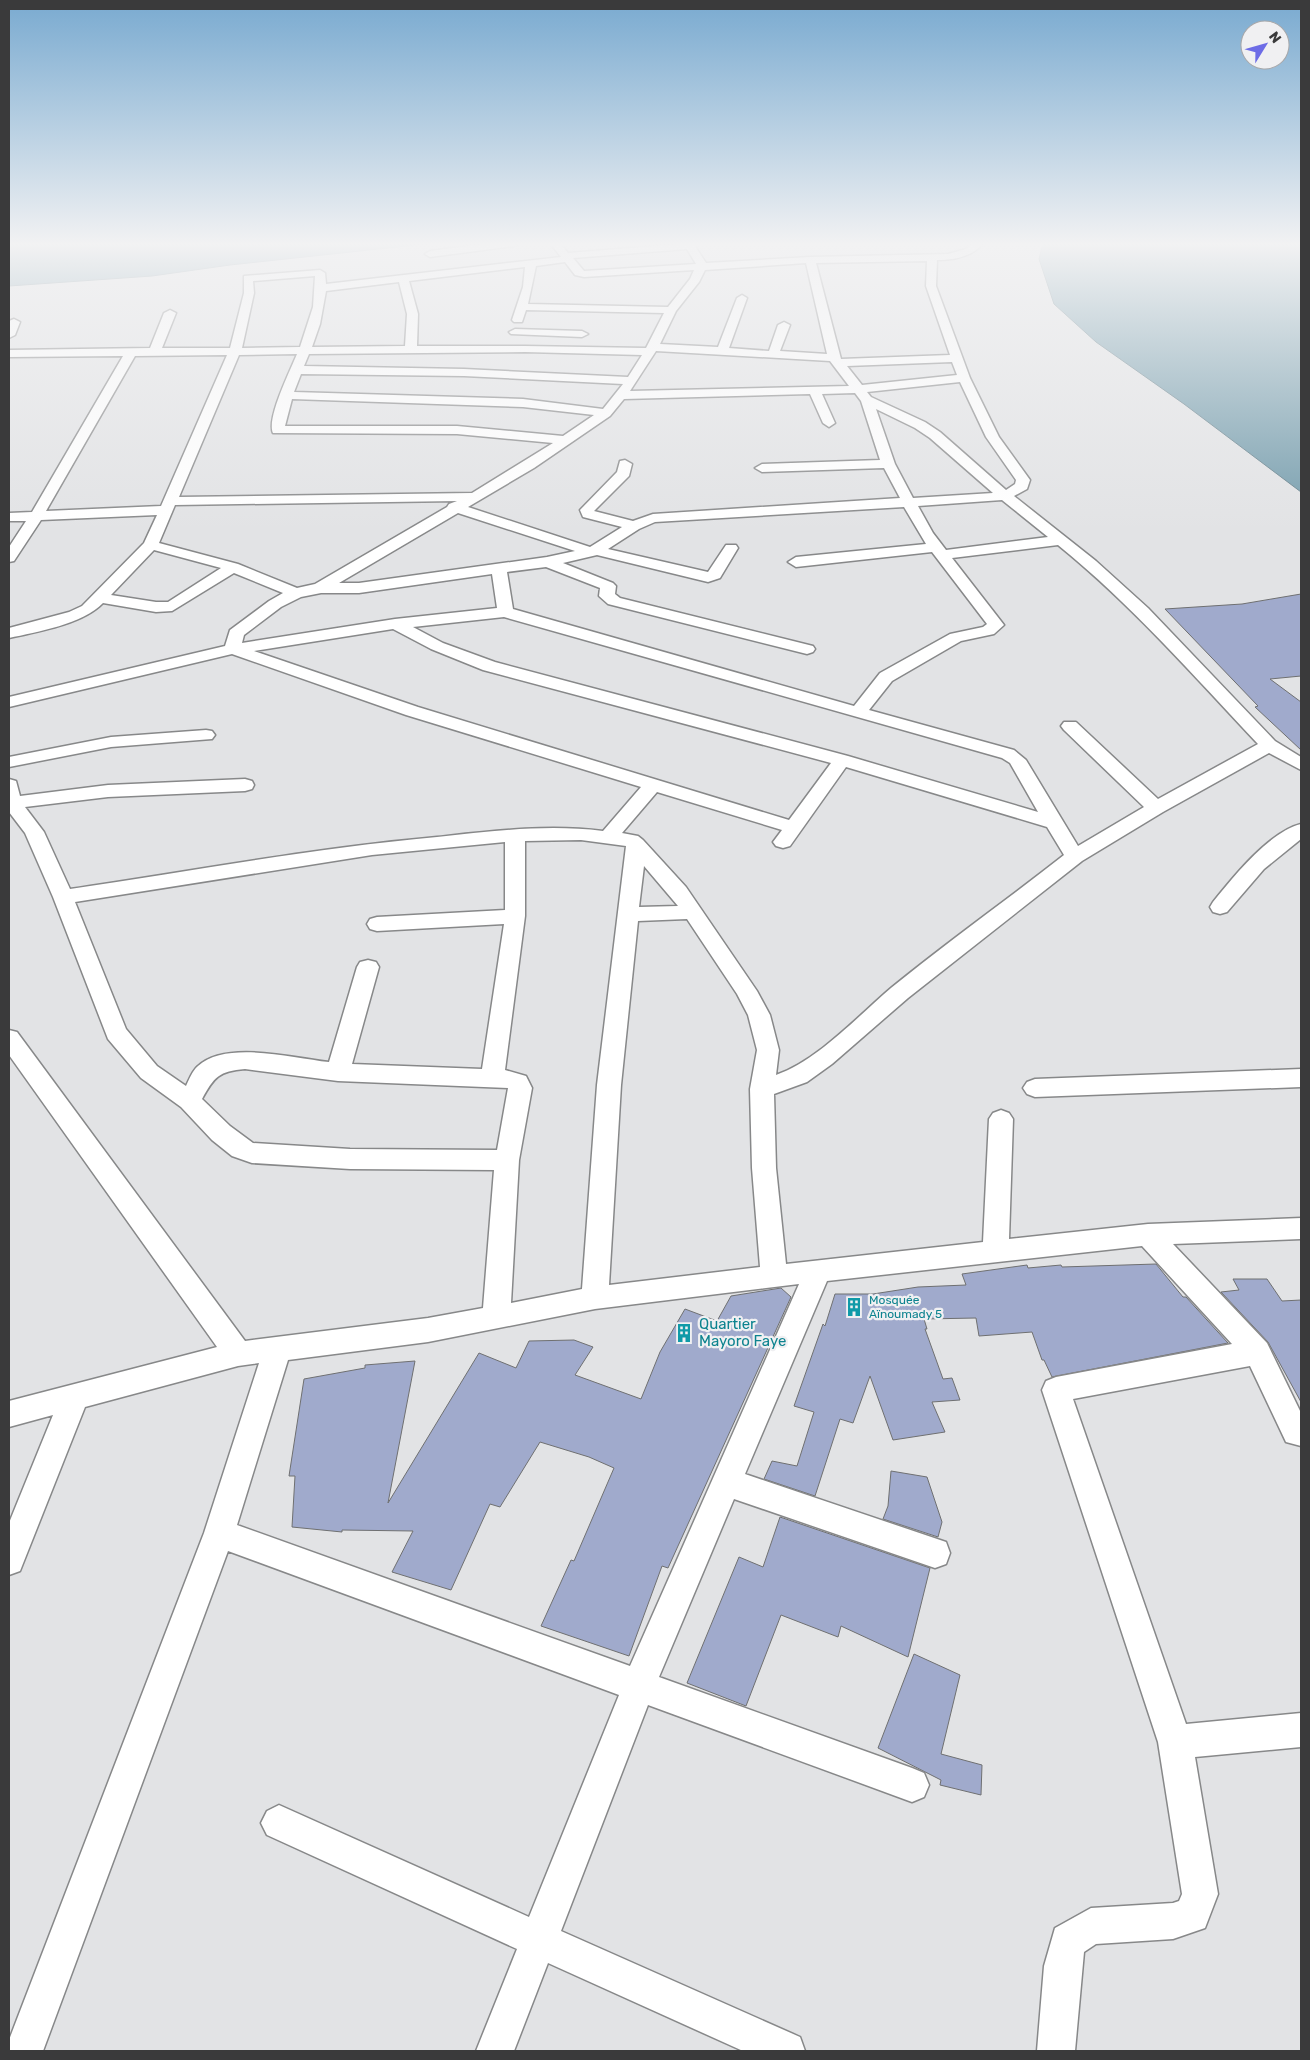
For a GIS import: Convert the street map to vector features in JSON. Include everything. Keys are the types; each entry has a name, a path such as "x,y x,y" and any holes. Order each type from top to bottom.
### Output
{"street":[{"path":"155,351 160,339"},
{"path":"9,632 75,615 88,609 101,598 151,545 235,351 238,339"},
{"path":"310,339 287,396 277,429 457,430 566,440"},
{"path":"410,350 413,339"},
{"path":"513,339 509,350 514,364"},
{"path":"320,588 454,507 529,465 606,413 632,381 654,339"},
{"path":"723,350 727,339"},
{"path":"773,355 779,339"},
{"path":"831,339 836,360 863,394 888,464 909,503 939,551 996,625 988,631 956,637 886,677 858,712"},
{"path":"233,649 236,634 243,627 255,617 296,593 320,588 359,588 547,562 593,551 634,526 653,518 1005,496 1022,486 1023,480 993,437 964,378 950,339"},
{"path":"297,370 514,364 652,343 836,360 957,358"},
{"path":"10,355 132,351 509,350"},
{"path":"9,558 37,516 132,351"},
{"path":"514,364 632,381"},
{"path":"481,402 514,364"},
{"path":"622,395 814,389 863,394 964,378"},
{"path":"814,389 829,422"},
{"path":"863,394 920,424 1005,496 1091,564 1142,611 1270,745 1301,765"},
{"path":"287,396 527,404 606,413"},
{"path":"625,464 624,473 587,510 588,514 595,517 634,526"},
{"path":"762,468 888,464"},
{"path":"9,517 169,505 472,497"},
{"path":"454,507 593,551 708,577 716,575 731,548"},
{"path":"796,562 1061,540"},
{"path":"151,545 233,567 296,593"},
{"path":"547,562 608,586 607,596 614,601 807,649"},
{"path":"101,598 156,607 172,606 233,567"},
{"path":"499,568 505,612"},
{"path":"12,696 233,649 395,624 505,612 1013,756 1075,856"},
{"path":"395,624 437,646 490,666 842,760 1056,824"},
{"path":"233,649 412,711 653,785 788,835 842,760"},
{"path":"1070,726 1156,808"},
{"path":"9,762 111,742 206,735"},
{"path":"762,1089 799,1076 824,1058 900,993 1075,856 1156,808 1270,745"},
{"path":"10,797 245,785"},
{"path":"609,836 653,785"},
{"path":"10,797 34,832 63,897 116,1033 149,1072 190,1101 221,1133 242,1149 252,1153 350,1158 507,1160"},
{"path":"1220,907 1238,883 1270,851 1301,830"},
{"path":"492,1078 515,916 515,835"},
{"path":"63,897 372,849 515,835 609,836 624,838 636,844 679,892 746,991 758,1015 768,1050 762,1089 764,1168 774,1276"},
{"path":"595,1298 609,1085 636,844"},
{"path":"628,914 693,912"},
{"path":"377,924 515,916"},
{"path":"338,1072 368,967"},
{"path":"9,1038 238,1354"},
{"path":"190,1101 205,1073 222,1062 245,1061 338,1072 512,1079 518,1082 520,1088 507,1160 496,1318"},
{"path":"1035,1088 1301,1078"},
{"path":"996,1251 1001,1120"},
{"path":"9,1414 238,1354 428,1330 595,1298 818,1270 1148,1235 1301,1228"},
{"path":"1148,1235 1257,1352 1296,1433 1301,1433"},
{"path":"495,2051 639,1685 818,1270"},
{"path":"24,2051 218,1533 278,1349"},
{"path":"1056,2051 1063,1966 1068,1941 1091,1926 1173,1921 1192,1916 1200,1894 1175,1742 1056,1390 1257,1352"},
{"path":"9,1560 76,1395"},
{"path":"726,1482 935,1553"},
{"path":"218,1533 912,1785"},
{"path":"1175,1742 1301,1730"},
{"path":"279,1823 786,2051"}],"water":[{"path":"1093,339 1301,339 1301,492 1184,404"}],"building":[{"path":"1301,594 1301,676 1270,679 1301,702 1301,750 1255,707 1258,706 1165,609 1242,604"},
{"path":"1156,1264 1183,1297 1186,1297 1228,1343 1052,1377 1044,1360 1042,1360 1032,1332 979,1336 976,1318 924,1319 927,1329 925,1329 943,1379 952,1378 960,1400 932,1402 945,1432 893,1440 870,1376 853,1423 840,1419 815,1496 764,1479 772,1461 797,1466 814,1412 794,1406 823,1324 825,1326 835,1294 873,1294 918,1287 966,1285 962,1274 1027,1265 1028,1268 1061,1265 1062,1267"},
{"path":"1233,1279 1267,1279 1282,1301 1301,1300 1301,1402 1268,1342 1221,1292 1239,1290"},
{"path":"781,1288 791,1297 668,1568 662,1566 629,1656 541,1626 571,1560 574,1561 614,1468 589,1457 540,1442 500,1507 490,1504 451,1590 392,1572 413,1531 342,1530 342,1532 292,1527 295,1476 289,1476 304,1379 365,1368 365,1365 415,1361 388,1503 479,1353 516,1368 529,1341 574,1340 593,1347 575,1375 641,1399 660,1352 685,1309 717,1321 731,1296"},
{"path":"891,1471 927,1477 942,1522 938,1537 883,1519 888,1506"},
{"path":"780,1517 930,1568 908,1657 841,1626 838,1637 781,1615 746,1706 687,1683 739,1557 763,1567"},
{"path":"914,1654 960,1675 941,1754 982,1765 981,1795 940,1785 941,1780 878,1748"}],"place":[{"name":"Mosquée Aïnoumady 5","path":"854,1307"},
{"name":"Quartier Mayoro Faye","path":"684,1333"}]}
